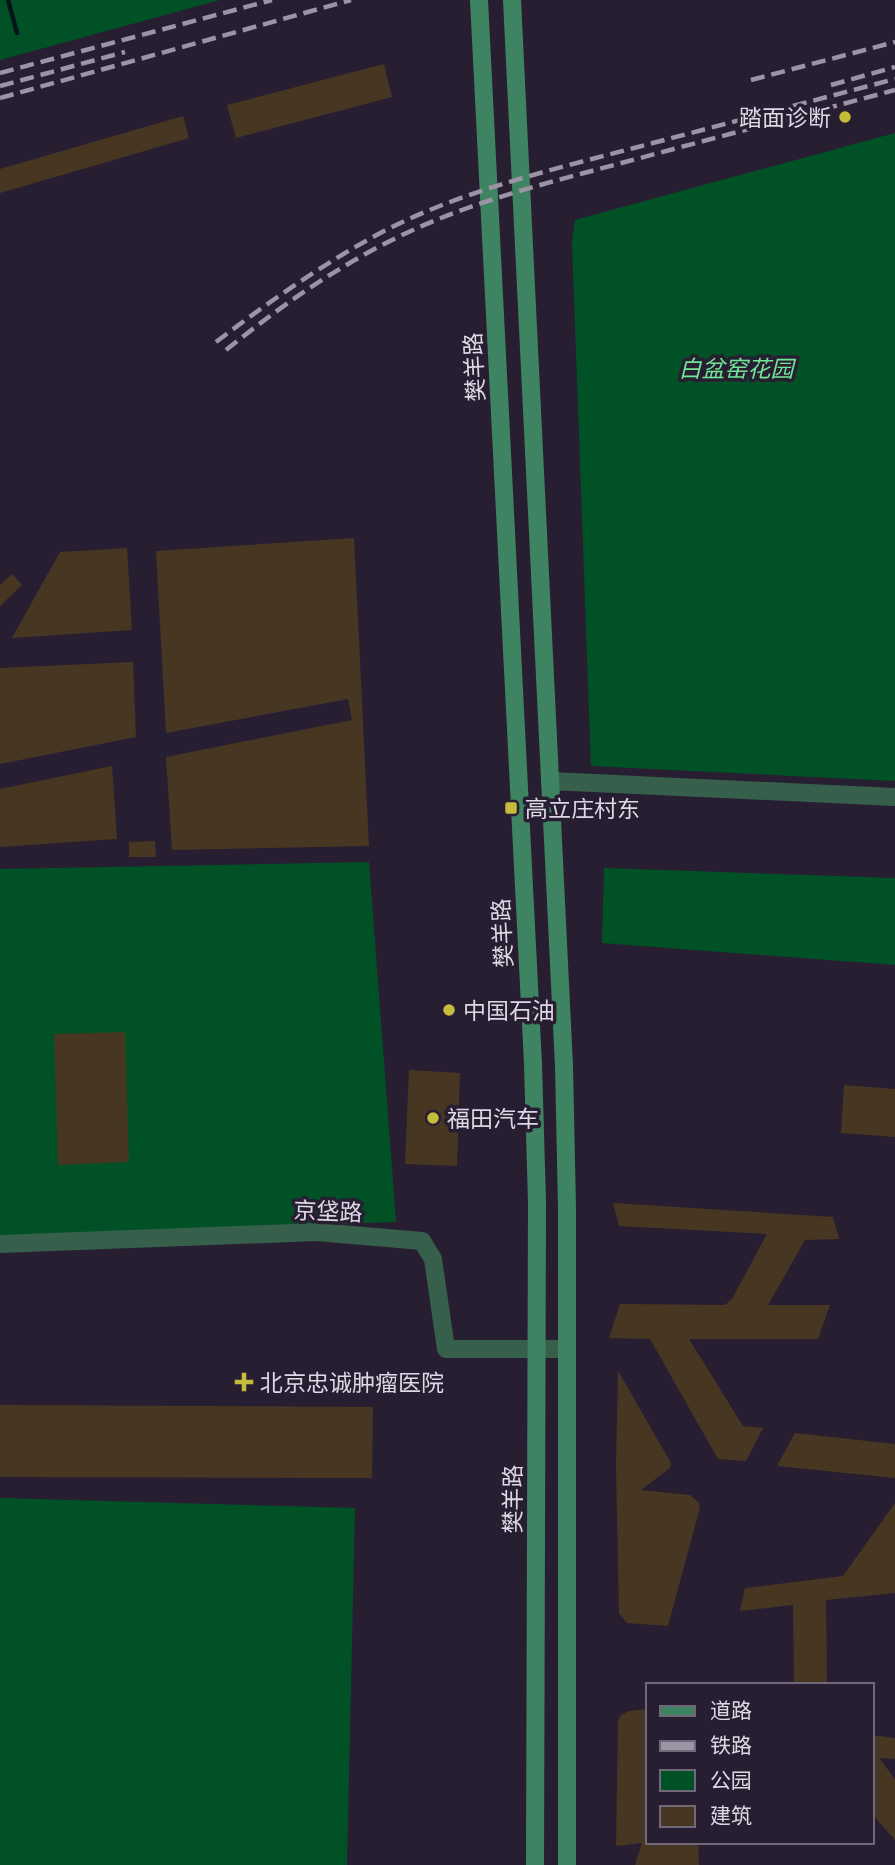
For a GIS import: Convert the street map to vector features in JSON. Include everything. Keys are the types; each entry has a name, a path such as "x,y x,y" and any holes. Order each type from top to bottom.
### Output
{"main road":[{"name":"樊羊路","path":"479,0 533,1051 537,1202 535,1865"},
{"path":"512,0 564,1079 566,1865"}],"street":[{"path":"551,781 895,797"},
{"name":"京垡路","path":"0,1244 317,1232 422,1241 433,1259 446,1349 566,1349"}],"green space":[{"path":"0,0 220,0 0,60"},
{"name":"白盆窑花园","path":"895,133 895,781 591,766 572,242 575,220"},
{"path":"369,862 396,1222 0,1236 0,869"},
{"path":"604,868 895,878 895,965 602,943"},
{"path":"0,1498 355,1508 347,1865 0,1865"}],"building":[{"path":"384,64 392,97 236,138 227,105"},
{"path":"183,116 189,138 0,193 0,169"},
{"path":"354,538 369,846 172,850 166,757 352,720 348,699 166,733 156,551"},
{"path":"127,548 132,630 12,638 60,552"},
{"path":"12,574 22,585 0,606 0,585"},
{"path":"133,662 136,737 0,764 0,668"},
{"path":"112,766 117,839 0,847 0,789"},
{"path":"155,841 156,857 129,857 129,842"},
{"path":"125,1032 129,1162 58,1165 54,1034"},
{"name":"福田汽车","path":"409,1070 460,1073 457,1166 405,1164"},
{"path":"844,1085 895,1089 895,1137 841,1133"},
{"path":"613,1203 833,1217 839,1239 805,1240 768,1305 830,1305 818,1339 689,1339 743,1426 763,1428 746,1461 718,1459 650,1339 609,1338 620,1304 725,1305 732,1299 767,1234 619,1226"},
{"path":"618,1371 671,1463 670,1468 641,1490 690,1495 700,1507 668,1626 627,1623 619,1613 616,1466"},
{"path":"0,1405 373,1407 372,1478 0,1477"},
{"path":"795,1433 895,1444 895,1478 777,1466"},
{"path":"895,1503 895,1593 826,1600 827,1683 794,1683 793,1605 740,1611 745,1588 843,1576"},
{"path":"646,1709 646,1844 698,1844 699,1865 635,1865 642,1843 616,1846 618,1721 621,1715"},
{"path":"874,1735 895,1738 895,1759 879,1758 895,1779 895,1840 874,1816"}],"waterway":[{"path":"8,0 17,33"}],"railway":[{"path":"0,73 272,0"},
{"path":"0,98 351,0"},
{"path":"751,80 895,42"},
{"path":"0,86 125,52"},
{"path":"831,85 895,67"},
{"path":"216,342 277,297 340,256 384,231 444,204 539,173 895,79"},
{"path":"226,350 284,306 345,266 388,242 446,216 537,186 895,90"}],"place":[{"name":"踏面诊断","path":"845,117"},
{"name":"高立庄村东","path":"511,808"},
{"name":"中国石油","path":"449,1010"},
{"name":"福田汽车","path":"433,1118"},
{"name":"北京忠诚肿瘤医院","path":"244,1382"}]}
